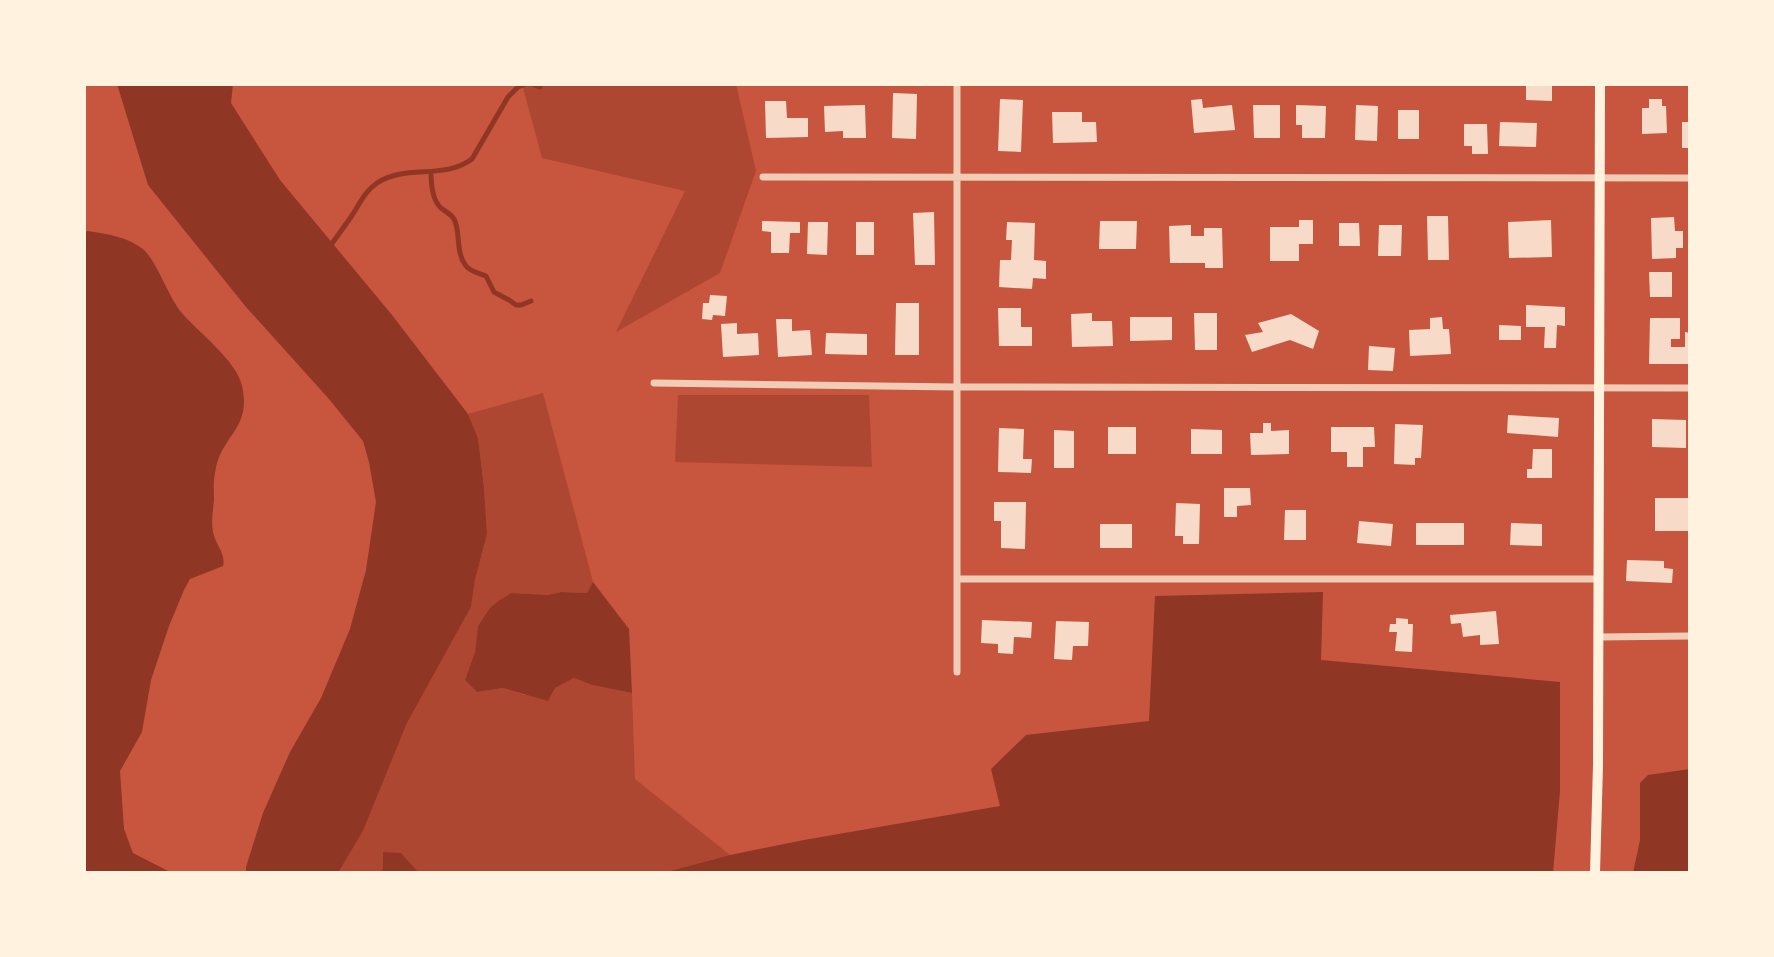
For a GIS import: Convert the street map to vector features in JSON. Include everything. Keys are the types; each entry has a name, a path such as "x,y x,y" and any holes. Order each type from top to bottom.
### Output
{"main road":[{"path":"1595,873 1599,637 1600,84"}],"street":[{"path":"957,84 957,672"},
{"path":"763,177 1690,178"},
{"path":"654,383 957,387 1690,387"},
{"path":"958,579 1598,579"},
{"path":"1599,637 1690,636"}],"shaded area":[{"path":"117,84 233,84 231,103 280,180 392,315 468,414 478,438 487,534 471,607 407,723 363,831 338,873 246,873 246,867 263,813 290,752 321,698 350,629 366,570 376,502 369,462 363,441 246,307 148,185"},
{"path":"522,84 736,84 756,171 720,273 616,332 685,191 542,158"},
{"path":"84,232 124,239 143,249 177,306 225,357 239,376 244,401 239,423 218,460 214,480 212,528 223,557 223,566 190,579 184,590 151,680 142,732 120,771 124,829 133,853 172,873 84,873"},
{"path":"543,393 593,582 587,593 511,593 478,626 475,652 465,680 477,692 503,688 525,695 555,688 574,678 592,685 632,693 635,779 730,855 670,871 419,873 401,854 383,852 383,868 380,873 338,873 363,831 407,723 471,607 487,534 478,438 468,414"},
{"path":"678,395 869,395 872,467 675,462"},
{"path":"593,582 629,629 632,693 592,685 574,678 555,688 548,701 503,688 477,692 465,680 475,652 478,626 497,602 511,593 587,593"},
{"path":"1323,592 1321,660 1560,682 1560,791 1553,873 633,873 670,871 804,840 1000,806 991,769 1026,735 1149,721 1155,596"},
{"path":"1690,769 1690,873 1633,873 1640,840 1640,783 1648,775"},
{"path":"383,852 401,853 419,873 380,873 383,868"}],"building":[{"path":"1526,84 1552,84 1552,101 1526,100"},
{"path":"893,93 917,94 916,139 892,138"},
{"path":"1000,99 1023,100 1021,152 998,151"},
{"path":"1202,99 1203,108 1232,105 1235,130 1194,133 1191,100"},
{"path":"1649,99 1662,99 1662,106 1666,106 1667,133 1642,134 1642,108 1649,108"},
{"path":"765,101 786,101 787,118 808,118 808,137 766,138"},
{"path":"865,105 866,138 843,138 843,131 825,132 824,106"},
{"path":"1253,105 1280,105 1280,138 1254,138"},
{"path":"1296,105 1326,106 1325,138 1302,138 1302,125 1296,125"},
{"path":"1356,105 1378,106 1377,141 1355,140"},
{"path":"1398,110 1419,110 1419,139 1398,139"},
{"path":"1052,112 1082,112 1082,122 1096,122 1097,142 1053,143"},
{"path":"1500,122 1537,123 1536,147 1499,146"},
{"path":"1682,122 1690,122 1690,148 1682,148"},
{"path":"1464,124 1487,124 1488,154 1472,154 1472,146 1464,146"},
{"path":"934,212 935,265 915,265 913,213"},
{"path":"1427,216 1448,216 1449,260 1428,260"},
{"path":"1674,217 1675,231 1683,231 1683,248 1676,248 1676,258 1652,259 1651,218"},
{"path":"1299,220 1313,220 1313,244 1299,244 1299,261 1270,261 1270,227 1299,227"},
{"path":"1551,220 1552,257 1509,258 1508,222"},
{"path":"762,221 800,222 800,233 790,233 789,253 771,253 771,232 762,231"},
{"path":"1100,221 1137,221 1136,249 1099,249"},
{"path":"808,222 828,222 827,255 807,254"},
{"path":"856,222 874,222 874,255 856,255"},
{"path":"1007,222 1035,223 1034,260 1046,261 1046,279 1033,278 1032,289 999,287 1000,260 1011,260 1012,240 1006,240"},
{"path":"1339,223 1359,223 1360,246 1339,246"},
{"path":"1191,225 1191,236 1204,236 1204,228 1222,228 1223,268 1205,268 1205,263 1170,263 1169,226"},
{"path":"1379,225 1402,225 1401,256 1378,256"},
{"path":"1649,272 1672,272 1672,297 1650,297"},
{"path":"710,295 727,296 725,316 713,315 712,320 702,319 703,303 709,303"},
{"path":"896,303 919,303 919,355 895,355"},
{"path":"1526,305 1565,307 1565,326 1557,325 1556,348 1544,348 1545,327 1526,327"},
{"path":"998,308 1021,308 1021,327 1032,327 1032,346 999,346"},
{"path":"1092,313 1092,321 1112,321 1113,346 1072,347 1071,314"},
{"path":"1194,313 1217,313 1217,350 1195,350"},
{"path":"1291,314 1319,331 1313,349 1290,340 1252,352 1245,335 1263,332 1258,323"},
{"path":"1130,317 1172,317 1172,340 1130,341"},
{"path":"1442,317 1443,329 1449,329 1451,354 1410,356 1409,330 1430,329 1430,318"},
{"path":"1650,318 1680,318 1680,339 1671,339 1671,347 1685,347 1685,332 1690,333 1690,364 1649,364"},
{"path":"776,319 792,319 792,331 810,330 812,355 778,357"},
{"path":"737,323 737,334 758,333 759,355 723,357 721,324"},
{"path":"1499,325 1521,326 1521,340 1499,340"},
{"path":"826,333 867,334 867,355 825,354"},
{"path":"1369,346 1395,348 1393,371 1368,370"},
{"path":"1508,415 1559,418 1558,437 1507,433"},
{"path":"1652,419 1686,420 1686,448 1652,447"},
{"path":"1263,423 1271,423 1271,431 1289,430 1289,454 1251,455 1250,433 1263,433"},
{"path":"1395,424 1423,425 1421,458 1415,458 1415,465 1394,464"},
{"path":"1108,427 1136,427 1136,454 1108,454"},
{"path":"1331,427 1374,427 1375,447 1363,447 1363,467 1347,467 1347,452 1331,452"},
{"path":"999,428 1024,429 1023,459 1032,459 1031,473 998,472"},
{"path":"1191,429 1222,430 1222,454 1191,454"},
{"path":"1054,430 1074,431 1074,468 1054,468"},
{"path":"1533,449 1552,449 1552,478 1527,478 1527,469 1532,469"},
{"path":"1224,488 1250,488 1251,505 1237,506 1237,517 1224,517"},
{"path":"1655,498 1688,498 1688,531 1655,531"},
{"path":"994,502 1026,502 1025,549 1001,548 1001,521 994,521"},
{"path":"1176,503 1200,504 1199,544 1183,544 1183,536 1175,536"},
{"path":"1285,510 1306,510 1306,540 1284,540"},
{"path":"1359,521 1393,524 1391,546 1357,543"},
{"path":"1416,523 1464,523 1464,545 1416,545"},
{"path":"1511,523 1542,524 1542,546 1510,545"},
{"path":"1100,524 1132,524 1132,548 1100,548"},
{"path":"1627,560 1664,561 1664,568 1673,569 1672,583 1626,581"},
{"path":"1496,611 1499,644 1480,645 1480,635 1463,637 1461,623 1451,624 1450,615"},
{"path":"1396,618 1408,619 1408,624 1413,624 1412,652 1395,651 1397,632 1389,632 1390,624 1396,624"},
{"path":"982,620 1032,622 1031,638 1014,637 1013,654 998,653 998,644 981,643"},
{"path":"1056,621 1089,622 1088,646 1073,646 1072,660 1054,659"}],"waterway":[{"path":"328,249 366,194 377,183 400,174 449,169 472,159 508,97 518,87 526,84"},
{"path":"532,84 540,87"},
{"path":"431,172 434,196 438,205 454,219 460,255 466,266 486,276 494,292 516,305 531,301"}]}
